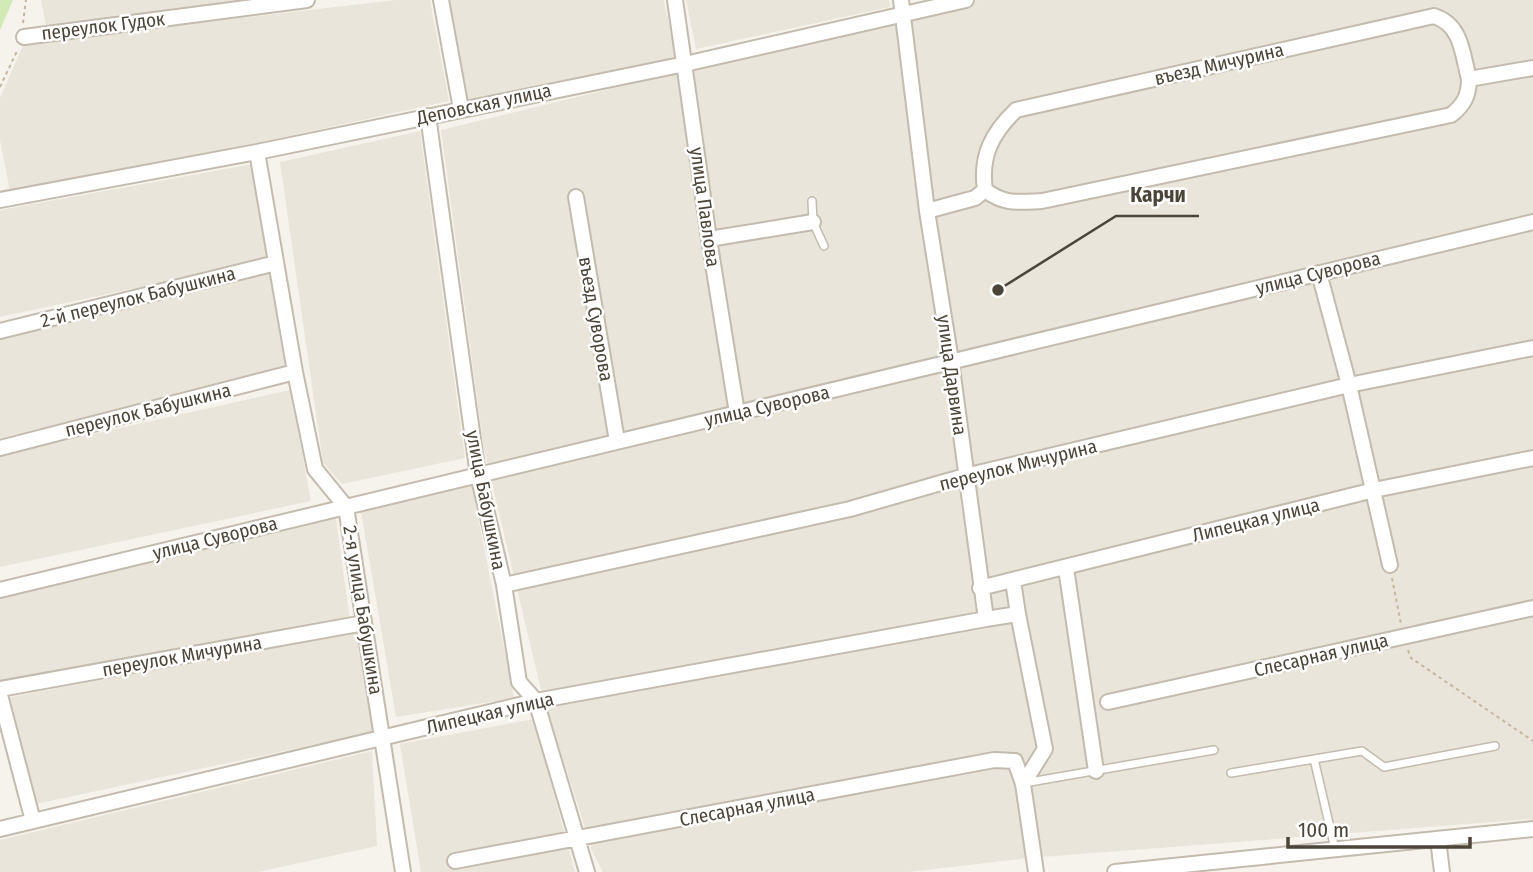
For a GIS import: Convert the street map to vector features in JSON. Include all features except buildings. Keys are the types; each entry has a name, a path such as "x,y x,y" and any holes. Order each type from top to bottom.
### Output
{"street":[{"name":"переулок Гудок","path":"24,37 307,0"},
{"path":"441,0 461,109"},
{"name":"улица Павлова","path":"675,0 737,413"},
{"name":"улица Дарвина","path":"901,0 927,211 951,361 986,619"},
{"name":"Деповская улица","path":"0,200 257,152 685,64 966,0"},
{"name":"въезд Мичурина","path":"985,190 982,172 990,146 998,126 1016,110 1434,16 1446,20 1455,29 1469,79"},
{"path":"927,211 975,198 985,190 998,200 1042,201 1451,115 1466,99 1469,79 1533,68"},
{"name":"улица Бабушкина","path":"428,116 478,475 504,585 519,682 536,701 587,872"},
{"name":"2-я улица Бабушкина","path":"257,152 295,372 316,469 346,507 403,872"},
{"name":"въезд Суворова","path":"576,197 617,441"},
{"path":"709,239 813,222"},
{"name":"улица Суворова","path":"0,590 1533,222"},
{"name":"2-й переулок Бабушкина","path":"0,331 276,263"},
{"path":"1319,273 1349,385 1390,565"},
{"name":"переулок Мичурина","path":"504,585 850,509 965,476 1349,385 1533,348"},
{"name":"переулок Бабушкина","path":"0,448 295,372"},
{"name":"Липецкая улица","path":"980,588 1374,490 1533,458"},
{"path":"1066,568 1096,771"},
{"path":"1013,581 1045,749 1023,783 1036,872"},
{"name":"Слесарная улица","path":"1108,702 1533,608"},
{"path":"986,619 1018,614"},
{"name":"Липецкая улица","path":"0,829 536,701 986,619"},
{"name":"переулок Мичурина","path":"0,689 364,623"},
{"path":"0,695 33,821"},
{"name":"Слесарная улица","path":"455,862 994,760 1015,761 1023,783"},
{"path":"1115,872 1533,830"},
{"path":"1438,839 1442,872"}],"lane":[{"path":"812,201 813,222 824,246"},
{"path":"1231,773 1362,751 1384,767 1495,746"},
{"path":"1023,783 1214,750"},
{"path":"1314,759 1335,850"}],"path":[{"path":"1390,565 1403,637 1411,658 1533,741"}],"shaded area":[{"path":"41,0 262,0 46,25"},
{"path":"396,0 430,0 449,101 253,144 10,191 0,140 0,98 24,43"},
{"path":"448,0 664,0 676,58 468,102"},
{"path":"686,0 889,0 890,7 696,49"},
{"path":"978,0 1533,0 1533,819 1028,858 909,872 603,872 593,853 541,690 484,450 441,130"},
{"path":"420,131 465,458 342,484 323,463 280,162"},
{"path":"253,164 267,260 0,317 0,210"},
{"path":"269,271 285,370 0,438 0,336"},
{"path":"290,390 311,501 0,567 0,455"},
{"path":"471,482 514,698 396,717 361,511"},
{"path":"335,511 350,621 0,685 0,587"},
{"path":"357,632 373,732 36,804 10,697"},
{"path":"534,719 575,872 421,872 400,744"},
{"path":"372,751 377,846 258,872 0,872 0,840"}],"green space":[{"path":"0,0 13,0 0,30"}],"place":[{"name":"Карчи","path":"998,290"}]}
